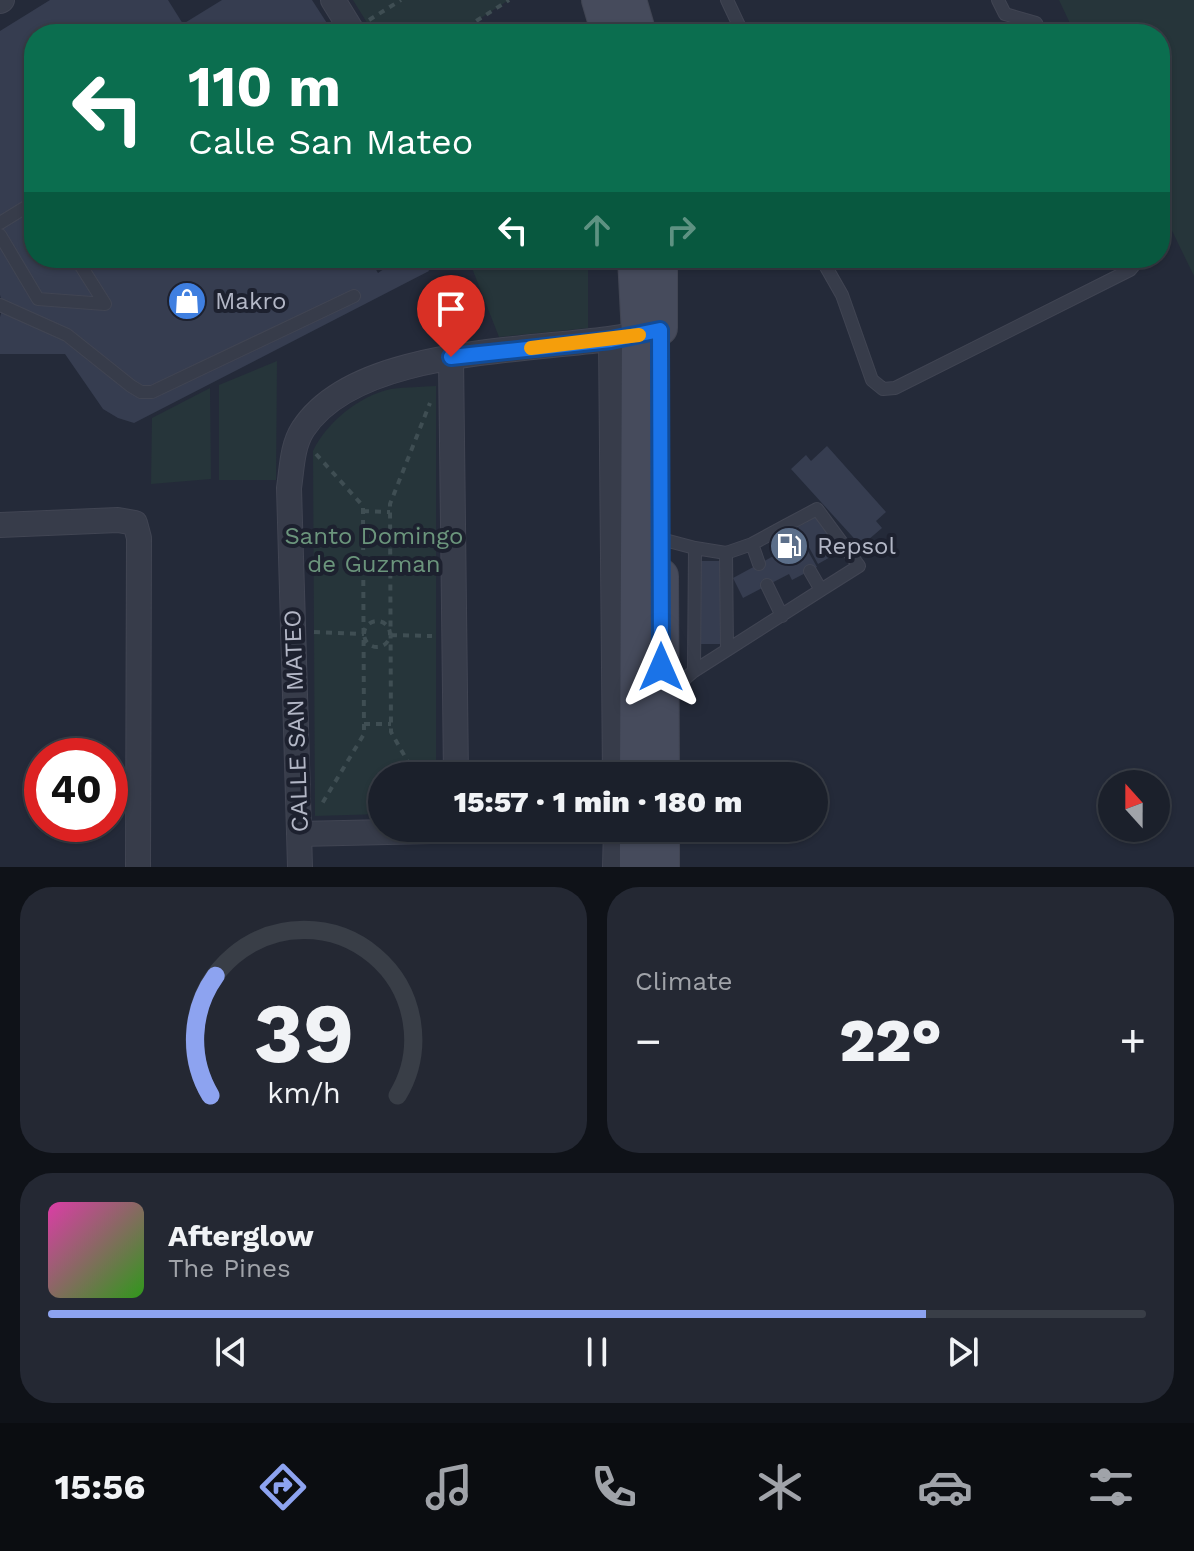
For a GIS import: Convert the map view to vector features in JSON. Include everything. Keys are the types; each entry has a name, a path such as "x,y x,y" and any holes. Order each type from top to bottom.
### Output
{"street":[{"path":"333,0 356,24"},
{"path":"599,0 606,24"},
{"path":"629,0 636,24"},
{"path":"635,268 637,762"},
{"path":"616,762 636,335 657,268"},
{"path":"636,335 661,539 662,762"},
{"name":"CALLE SAN MATEO","path":"300,867 289,488 296,444 303,430 316,413 339,395 407,367 451,357 636,335"},
{"path":"451,357 456,762"},
{"path":"0,525 118,520 135,523 139,538 138,867"},
{"path":"299,834 368,832"},
{"path":"615,867 616,842"},
{"path":"637,842 637,867"},
{"path":"662,842 662,867"}],"lane":[{"path":"727,0 738,24"},
{"path":"998,0 1005,14 1036,24"},
{"path":"0,223 24,208"},
{"path":"0,235 38,299 105,304 82,268"},
{"path":"827,268 842,295 872,380 883,389 895,388 1132,268"},
{"path":"0,305 67,335 131,386 141,392 152,392 354,296"},
{"path":"661,539 726,553 789,528 817,509 859,566 694,671 662,699"},
{"path":"752,544 759,564"},
{"path":"694,671 695,548"},
{"path":"726,553 727,650"},
{"path":"810,571 821,590"},
{"path":"767,585 782,616"}],"path":[{"path":"366,24 401,0"},
{"path":"472,24 509,0"},
{"path":"408,762 391,732 390,504 431,401"},
{"path":"312,467 317,443"},
{"path":"313,451 363,506 364,634 364,734 315,816 315,801"},
{"path":"363,511 390,512"},
{"path":"313,617 313,632 364,634"},
{"path":"378,621 386,624 390,635 386,643 374,647 367,642 364,634 367,626 378,621"},
{"path":"390,635 436,636"},
{"path":"364,724 391,724"}],"green space":[{"path":"353,0 509,0 472,24 368,24"},
{"path":"1059,0 1194,0 1194,276 1170,227 1170,24 1070,24"},
{"path":"472,268 588,268 588,328 499,337"},
{"path":"277,361 276,480 219,480 219,385"},
{"name":"Santo Domingo de Guzman","path":"436,386 436,762 368,762 368,814 315,816 313,451 335,420 345,412 379,392"},
{"path":"210,388 211,479 151,484 152,418"}],"building":[{"name":"Makro","path":"50,0 168,0 183,24 24,24 24,268 375,268 378,273 385,268 428,268 429,271 134,423 103,409 65,354 0,354 3,306 0,295 0,31"},
{"name":"Makro","path":"222,0 312,0 328,24 183,24"},
{"path":"827,446 886,512 876,521 882,528 861,546 791,469 806,455 811,461"},
{"path":"819,515 839,552 818,564 798,527"},
{"path":"795,528 817,567 792,580 789,574 743,598 733,578 781,552 774,539"},
{"path":"697,561 722,561 721,644 697,644"}],"slow traffic":[{"path":"531,348 639,335"}],"place":[{"name":"Makro","path":"187,301"},
{"name":"Repsol","path":"789,546"}],"route":[{"path":"451,357 611,340 660,330 661,667"}]}
